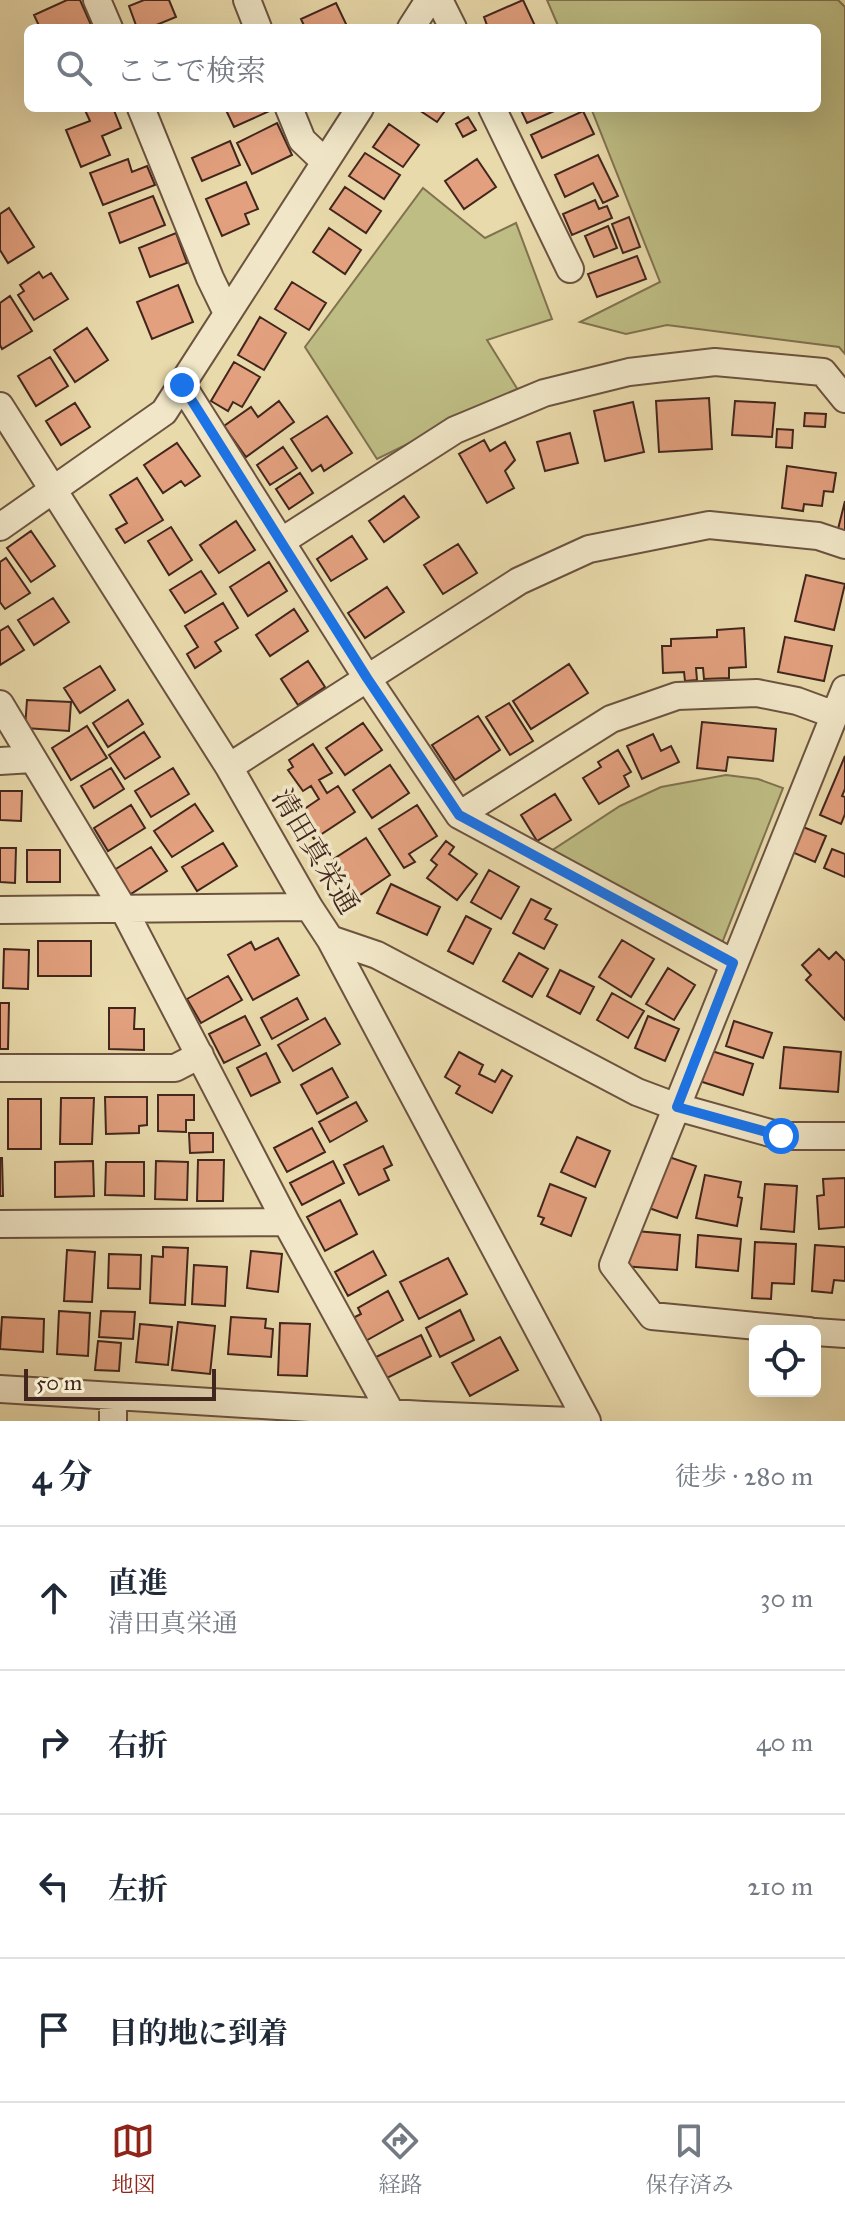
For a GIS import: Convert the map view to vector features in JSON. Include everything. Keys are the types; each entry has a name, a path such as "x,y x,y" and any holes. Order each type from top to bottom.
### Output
{"street":[{"path":"97,0 107,24"},
{"path":"247,0 256,24"},
{"path":"414,24 429,0"},
{"path":"439,0 451,24"},
{"path":"143,112 227,313"},
{"path":"291,112 302,140 325,162"},
{"path":"0,527 164,412 357,112"},
{"path":"494,112 570,269"},
{"path":"282,541 455,430 558,390 629,372 715,362 823,372 845,399"},
{"path":"182,385 367,678 459,815 733,963"},
{"name":"清田真栄通","path":"0,406 229,767 330,939 377,955 637,1092 677,1107 781,1136 845,1136"},
{"path":"229,767 519,581 589,549 709,525 818,536 845,545"},
{"path":"749,1325 652,1316 613,1265 845,689"},
{"path":"459,815 611,719 677,696 757,693 797,701 835,715"},
{"path":"0,704 124,910 286,1222 391,1413"},
{"path":"0,761 32,759"},
{"path":"0,910 309,907"},
{"path":"330,939 587,1421"},
{"path":"0,1068 175,1068 200,1055"},
{"path":"0,1224 286,1222"},
{"path":"821,1332 845,1334"},
{"path":"0,1389 113,1408 391,1413 424,1418 572,1421"}],"shaded area":[{"path":"547,0 838,0 845,7 845,354 839,347 667,325 626,334 580,322 660,282 593,112 821,112 821,24 557,24"},
{"path":"423,188 485,238 516,223 552,319 487,340 518,390 377,459 305,347"},
{"path":"726,775 758,779 783,788 722,943 545,855 620,806 661,787"}],"building":[{"path":"67,0 80,0 91,24 38,24 34,15"},
{"path":"144,0 169,0 176,17 159,24 136,24 129,6"},
{"path":"523,0 534,24 487,24 484,17"},
{"path":"336,3 346,24 303,24 301,19"},
{"path":"86,112 115,112 121,128 102,136 110,155 81,167 66,130 90,121"},
{"path":"227,112 267,112 234,127"},
{"path":"422,112 444,112 437,122"},
{"path":"522,112 552,112 527,123"},
{"path":"581,112 594,134 542,158 531,135"},
{"path":"468,117 476,130 463,137 456,124"},
{"path":"277,123 292,155 252,174 237,143"},
{"path":"389,124 419,145 403,167 373,147"},
{"path":"230,141 240,165 202,181 192,158"},
{"path":"365,153 400,175 384,199 349,176"},
{"path":"598,155 618,196 603,203 593,183 565,197 555,175"},
{"path":"128,159 132,172 147,166 155,185 103,205 90,173"},
{"path":"477,159 496,187 464,209 445,181"},
{"path":"246,182 258,209 245,214 249,224 222,236 206,199"},
{"path":"345,187 381,211 366,233 330,209"},
{"path":"153,196 165,225 120,243 109,213"},
{"path":"595,200 599,209 607,206 612,218 572,235 563,214"},
{"path":"9,208 34,247 8,263 0,250 0,214"},
{"path":"629,217 640,247 623,253 612,224"},
{"path":"608,226 617,248 594,257 585,236"},
{"path":"329,228 361,250 345,274 313,252"},
{"path":"176,233 187,263 150,277 139,248"},
{"path":"637,256 646,279 597,297 588,274"},
{"path":"39,272 43,278 51,273 68,299 34,320 18,295 24,291 20,285"},
{"path":"292,282 326,303 309,330 275,309"},
{"path":"178,285 193,322 152,339 137,302"},
{"path":"10,296 32,331 2,349 0,303"},
{"path":"260,317 286,333 264,370 238,355"},
{"path":"87,328 108,360 75,382 54,350"},
{"path":"50,357 68,386 36,406 18,376"},
{"path":"234,362 260,377 242,407 233,402 228,411 211,401"},
{"path":"709,398 712,449 659,452 656,401"},
{"path":"279,401 294,422 246,457 224,426 251,407 258,417"},
{"path":"735,401 775,403 772,437 732,435"},
{"path":"633,402 644,452 605,461 594,411"},
{"path":"75,403 90,427 61,445 46,421"},
{"path":"805,413 826,414 825,427 804,426"},
{"path":"327,416 352,453 324,471 321,465 312,471 291,439"},
{"path":"777,429 793,430 792,448 776,447"},
{"path":"570,433 578,463 545,471 537,442"},
{"path":"484,440 490,451 505,442 515,460 505,471 514,488 487,503 459,454"},
{"path":"177,443 200,476 185,486 181,481 163,493 144,465"},
{"path":"283,447 297,468 270,485 257,465"},
{"path":"787,466 836,473 833,492 824,491 822,506 804,504 803,511 782,508"},
{"path":"300,473 313,493 289,509 276,489"},
{"path":"137,478 163,520 125,543 116,529 127,523 110,495"},
{"path":"404,496 419,517 384,542 369,521"},
{"path":"845,501 845,531 838,529"},
{"path":"236,521 255,550 219,573 200,545"},
{"path":"171,527 192,560 169,575 148,541"},
{"path":"31,531 55,566 31,582 7,548"},
{"path":"352,536 367,559 331,581 317,559"},
{"path":"458,544 477,573 443,594 424,565"},
{"path":"6,558 30,593 5,609 0,602 0,562"},
{"path":"269,562 287,591 248,616 230,587"},
{"path":"201,571 216,594 185,613 170,590"},
{"path":"806,575 845,584 834,630 795,621"},
{"path":"387,587 404,612 365,638 348,613"},
{"path":"53,598 69,622 34,645 18,620"},
{"path":"223,603 238,628 215,642 221,651 195,668 187,654 198,647 185,626"},
{"path":"294,609 308,631 270,656 256,635"},
{"path":"8,626 24,650 0,665 0,631"},
{"path":"744,628 746,667 729,668 729,678 704,679 703,668 696,668 697,680 685,681 684,672 663,673 662,646 671,646 671,639 717,637 717,630"},
{"path":"785,637 832,646 824,681 778,672"},
{"path":"308,661 325,687 298,705 281,679"},
{"path":"569,664 588,693 531,729 513,701"},
{"path":"100,666 115,690 80,713 64,688"},
{"path":"27,700 71,702 69,731 25,728"},
{"path":"128,700 143,724 108,747 93,723"},
{"path":"509,703 533,741 510,755 486,717"},
{"path":"478,716 500,750 455,780 432,745"},
{"path":"702,722 776,729 773,761 728,757 726,771 697,768"},
{"path":"363,723 382,750 345,775 326,748"},
{"path":"87,726 107,758 71,780 52,748"},
{"path":"144,732 160,757 125,779 109,755"},
{"path":"653,734 661,751 671,746 679,762 642,779 627,746"},
{"path":"313,744 332,773 319,780 327,793 338,786 355,812 314,839 297,814 319,799 311,786 303,791 288,770 293,767 289,760"},
{"path":"618,750 631,772 624,776 629,786 599,804 583,778 601,767 598,762"},
{"path":"845,756 845,789 842,796 845,797 845,814 841,824 820,815"},
{"path":"390,765 409,793 372,818 353,790"},
{"path":"111,768 124,789 94,808 81,786"},
{"path":"173,768 189,794 151,817 135,791"},
{"path":"0,791 22,791 21,821 0,820"},
{"path":"555,794 571,820 537,841 521,815"},
{"path":"195,804 213,831 172,857 154,831"},
{"path":"131,805 145,828 108,851 94,828"},
{"path":"417,805 437,836 409,854 415,862 404,868 379,829"},
{"path":"803,827 826,836 815,862 792,852"},
{"path":"366,838 390,875 354,899 329,862"},
{"path":"446,841 454,847 449,854 477,874 457,900 427,878 437,865 431,860"},
{"path":"223,843 237,866 197,891 182,867"},
{"path":"151,847 167,871 126,897 111,872"},
{"path":"0,848 16,848 15,883 0,882"},
{"path":"832,849 845,854 845,877 824,868"},
{"path":"27,850 60,850 60,882 27,882"},
{"path":"489,870 519,887 501,919 471,902"},
{"path":"391,884 440,907 427,935 377,913"},
{"path":"531,899 551,909 545,919 557,925 544,949 513,933"},
{"path":"466,916 491,929 473,964 448,951"},
{"path":"278,938 299,975 253,1000 228,955 251,942 255,950"},
{"path":"622,940 654,959 631,997 599,977"},
{"path":"38,941 91,941 91,976 38,976"},
{"path":"4,949 29,950 28,989 3,988"},
{"path":"819,949 829,959 836,952 845,961 845,1020 806,980 811,975 802,965"},
{"path":"519,953 548,969 532,997 503,981"},
{"path":"668,968 695,985 674,1020 646,1004"},
{"path":"560,970 594,987 580,1014 547,996"},
{"path":"228,976 242,1000 201,1023 187,999"},
{"path":"612,993 644,1011 628,1038 597,1020"},
{"path":"297,998 308,1019 272,1039 261,1018"},
{"path":"0,1003 9,1003 8,1049 0,1049"},
{"path":"109,1008 135,1008 134,1029 144,1029 144,1050 109,1049"},
{"path":"245,1016 260,1045 224,1063 209,1034"},
{"path":"648,1016 679,1029 665,1061 635,1048"},
{"path":"325,1018 340,1044 293,1071 278,1045"},
{"path":"734,1021 772,1033 763,1058 726,1046"},
{"path":"699,1047 753,1064 743,1095 690,1078"},
{"path":"784,1047 841,1052 838,1092 780,1088"},
{"path":"459,1052 483,1065 479,1074 495,1082 502,1070 512,1076 492,1113 456,1093 460,1086 445,1077"},
{"path":"266,1053 280,1082 251,1096 237,1068"},
{"path":"332,1068 348,1097 317,1114 301,1085"},
{"path":"158,1095 194,1095 194,1120 186,1120 186,1132 158,1131"},
{"path":"105,1097 147,1097 147,1125 139,1126 139,1133 106,1134"},
{"path":"61,1098 94,1098 92,1144 60,1144"},
{"path":"8,1099 41,1099 41,1149 8,1149"},
{"path":"356,1102 367,1121 330,1142 319,1122"},
{"path":"312,1128 325,1152 287,1172 274,1148"},
{"path":"189,1133 213,1133 213,1152 190,1153"},
{"path":"577,1137 610,1151 595,1187 561,1172"},
{"path":"383,1146 392,1165 384,1169 389,1180 359,1195 344,1165"},
{"path":"654,1152 696,1166 677,1218 649,1208"},
{"path":"2,1158 3,1196 0,1196"},
{"path":"198,1160 224,1160 223,1201 197,1201"},
{"path":"93,1161 94,1196 55,1197 55,1162"},
{"path":"156,1161 188,1162 187,1200 155,1199"},
{"path":"333,1161 344,1183 302,1205 290,1183"},
{"path":"106,1162 144,1162 144,1196 105,1195"},
{"path":"705,1175 741,1182 738,1197 742,1198 737,1226 696,1218"},
{"path":"845,1178 845,1227 819,1229 817,1196 824,1195 823,1179"},
{"path":"550,1184 586,1198 571,1236 541,1224 544,1218 538,1216"},
{"path":"765,1184 797,1186 794,1232 761,1229"},
{"path":"340,1200 357,1234 325,1251 307,1217"},
{"path":"625,1230 680,1235 677,1270 622,1266"},
{"path":"698,1235 741,1239 738,1271 696,1267"},
{"path":"755,1242 796,1244 794,1284 772,1283 771,1299 752,1298"},
{"path":"815,1245 845,1247 845,1281 834,1280 832,1293 812,1291"},
{"path":"163,1247 188,1248 185,1305 150,1303 152,1256 163,1257"},
{"path":"67,1250 95,1252 92,1302 64,1301"},
{"path":"251,1251 282,1254 278,1292 247,1288"},
{"path":"373,1251 386,1275 348,1296 335,1272"},
{"path":"109,1254 141,1255 140,1289 108,1288"},
{"path":"448,1258 467,1294 419,1319 400,1282"},
{"path":"194,1265 227,1267 225,1306 192,1304"},
{"path":"388,1291 403,1320 362,1343 349,1320 361,1314 358,1308"},
{"path":"460,1310 474,1340 440,1357 426,1328"},
{"path":"59,1311 90,1313 88,1356 57,1354"},
{"path":"101,1311 135,1312 133,1339 99,1337"},
{"path":"2,1317 44,1319 43,1352 0,1349"},
{"path":"231,1317 266,1319 265,1328 273,1329 271,1357 228,1354"},
{"path":"178,1322 215,1326 210,1374 172,1370"},
{"path":"280,1323 310,1324 307,1376 278,1375"},
{"path":"140,1324 172,1327 168,1365 136,1362"},
{"path":"421,1335 431,1356 385,1379 374,1358"},
{"path":"500,1337 518,1370 470,1396 452,1363"},
{"path":"98,1341 121,1343 119,1371 95,1370"}],"route":[{"path":"182,385 367,678 459,815 733,963 677,1107 781,1136"}]}
